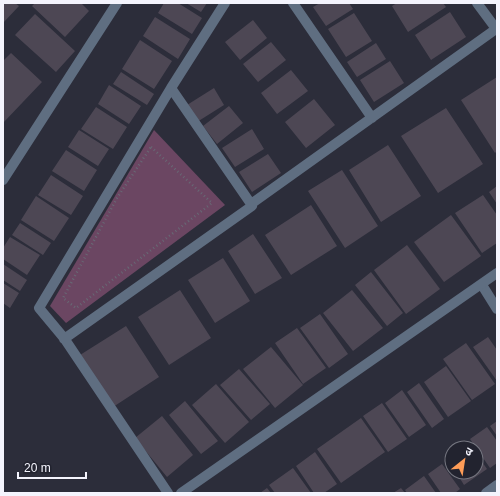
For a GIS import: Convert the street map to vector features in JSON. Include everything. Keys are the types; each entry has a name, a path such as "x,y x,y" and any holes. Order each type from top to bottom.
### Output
{"street":[{"path":"3,180 117,3"},
{"path":"168,493 64,338 39,308 171,88 225,3"},
{"path":"293,3 372,118"},
{"path":"64,338 252,206 251,204 497,29 478,3"},
{"path":"171,88 251,204"},
{"path":"181,493 482,285 497,273"},
{"path":"482,285 497,309"},
{"path":"486,493 497,485"}],"path":[{"path":"151,147 212,203 76,308 63,298 116,198 151,147"}],"shaded area":[{"path":"154,130 225,205 66,323 50,306"}],"building":[{"path":"3,3 15,3 19,6 3,23"},
{"path":"35,3 81,3 89,11 65,37 32,6"},
{"path":"164,3 178,3 202,18 192,34 158,13"},
{"path":"186,3 207,3 201,12"},
{"path":"320,3 349,3 353,9 326,26 313,7"},
{"path":"397,3 443,3 446,7 408,32 392,6"},
{"path":"450,12 466,37 431,60 415,35"},
{"path":"354,13 372,41 346,57 328,29"},
{"path":"35,14 75,51 56,72 15,35"},
{"path":"155,17 190,39 178,59 143,36"},
{"path":"253,20 267,38 240,60 225,42"},
{"path":"140,40 172,61 154,89 122,69"},
{"path":"271,42 286,60 258,82 243,64"},
{"path":"376,43 386,59 357,77 347,62"},
{"path":"11,53 42,82 3,123 3,61"},
{"path":"390,61 404,83 374,102 360,80"},
{"path":"291,70 308,91 277,114 261,93"},
{"path":"121,72 154,94 147,105 113,84"},
{"path":"497,77 497,151 495,153 461,100"},
{"path":"109,85 141,106 129,124 98,104"},
{"path":"214,88 224,105 197,122 187,105"},
{"path":"314,99 335,125 306,148 285,122"},
{"path":"229,106 243,123 217,144 203,126"},
{"path":"96,107 127,127 113,149 81,129"},
{"path":"446,108 483,164 438,193 401,136"},
{"path":"252,129 264,149 235,167 222,148"},
{"path":"79,130 109,149 98,166 68,147"},
{"path":"388,145 421,196 381,222 349,170"},
{"path":"66,150 97,170 84,191 52,171"},
{"path":"268,154 281,173 252,192 239,172"},
{"path":"342,170 378,226 345,248 308,191"},
{"path":"51,175 83,196 71,215 38,195"},
{"path":"497,186 497,204 489,192"},
{"path":"483,195 497,215 497,243 482,253 455,213"},
{"path":"36,196 69,218 54,241 21,220"},
{"path":"311,205 337,246 291,275 265,235"},
{"path":"451,215 481,256 444,282 414,242"},
{"path":"20,223 51,243 43,255 12,235"},
{"path":"253,234 282,278 255,294 228,251"},
{"path":"10,237 40,255 27,275 3,259 3,248"},
{"path":"407,245 440,289 406,314 374,270"},
{"path":"223,258 250,301 215,323 188,280"},
{"path":"3,264 27,280 20,291 3,280"},
{"path":"371,272 403,313 387,326 355,285"},
{"path":"3,283 19,293 10,308 3,303"},
{"path":"180,290 211,338 169,365 138,317"},
{"path":"352,290 383,328 353,351 323,313"},
{"path":"320,314 348,354 329,368 300,328"},
{"path":"126,326 159,377 113,407 80,355"},
{"path":"297,328 326,368 303,384 275,343"},
{"path":"488,337 497,350 497,381 473,347"},
{"path":"466,343 495,384 472,400 443,359"},
{"path":"271,347 303,385 275,408 243,369"},
{"path":"446,366 471,401 448,417 424,382"},
{"path":"239,369 270,404 251,420 220,385"},
{"path":"419,383 444,419 432,428 407,392"},
{"path":"216,384 249,422 225,443 192,405"},
{"path":"402,390 426,425 409,437 385,403"},
{"path":"185,401 218,441 201,454 169,415"},
{"path":"382,403 407,439 388,452 363,416"},
{"path":"162,416 193,455 167,477 135,438"},
{"path":"361,418 385,452 341,483 317,449"},
{"path":"497,421 497,436 490,426"},
{"path":"487,427 497,441 497,463 490,468 484,459 484,440 470,439"},
{"path":"315,452 337,484 324,493 314,493 296,466"},
{"path":"442,464 444,467 444,480 454,480 460,489 455,493 441,493 428,474"},
{"path":"293,468 311,493 275,493 269,485"},
{"path":"424,476 436,493 407,493 405,490"},
{"path":"461,480 471,480 464,485"},
{"path":"267,488 271,493 260,493"},
{"path":"401,488 405,493 393,493"}]}
